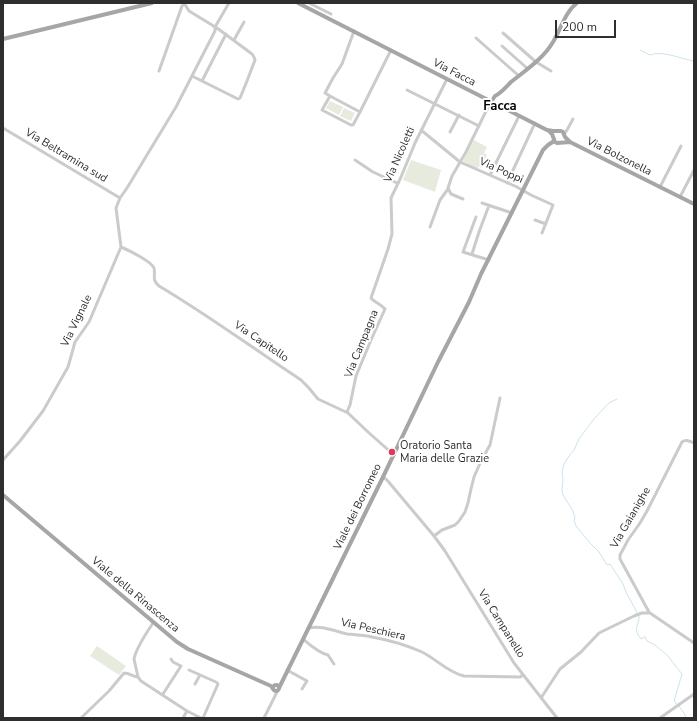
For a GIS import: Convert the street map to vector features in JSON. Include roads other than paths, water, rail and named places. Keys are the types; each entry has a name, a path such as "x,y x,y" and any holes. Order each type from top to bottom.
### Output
{"main road":[{"path":"3,39 152,3"},
{"name":"Via Facca","path":"298,3 535,123 550,132 554,139"},
{"path":"493,102 493,98 545,53 553,42 568,13 577,3"},
{"name":"Via Facca","path":"547,130 556,132"},
{"path":"489,260 543,150 554,139 554,133 561,131 564,135 564,140 562,142"},
{"name":"Via Bolzonella","path":"564,135 570,142 694,204"},
{"name":"Via Bolzonella","path":"554,139 558,143 570,142"},
{"name":"Viale dei Borromeo","path":"275,689 280,684 303,639 489,260"},
{"name":"Viale della Rinascenza","path":"3,495 176,642 275,689"}],"street":[{"path":"159,71 184,3 189,11 226,34 252,54 255,60 247,82 240,98 238,99 192,76"},
{"path":"120,198 165,127 229,3"},
{"path":"309,3 331,14"},
{"path":"234,40 244,22"},
{"path":"354,31 342,64 325,93 360,112"},
{"path":"503,33 536,62 552,71"},
{"path":"202,81 226,34"},
{"path":"476,38 519,76"},
{"path":"502,46 528,69"},
{"path":"330,96 322,110 352,125 354,124 391,50"},
{"name":"Via Nicoletti","path":"390,244 392,234 391,198 421,130 447,79"},
{"path":"407,90 479,126"},
{"path":"430,226 440,200 448,188 452,176 493,102"},
{"path":"450,132 458,115"},
{"path":"490,176 519,116"},
{"path":"564,135 573,119"},
{"path":"507,183 535,123"},
{"name":"Via Beltramina sud","path":"3,128 120,198"},
{"name":"Via Poppi","path":"421,130 460,162 553,205 542,233"},
{"name":"Via Bolzonella","path":"660,187 681,146"},
{"path":"355,160 373,172 398,183"},
{"path":"680,197 694,170"},
{"path":"448,188 451,194 463,199"},
{"name":"Via Vignale","path":"3,460 43,411 68,367 75,342 89,322 120,247 116,208 120,198"},
{"path":"482,203 512,213"},
{"path":"472,254 488,208"},
{"path":"476,217 463,252 489,260"},
{"path":"535,220 546,224"},
{"name":"Via Campagna","path":"347,412 350,405 356,376 368,345 385,309 371,298 390,244"},
{"name":"Via Capitello","path":"120,247 126,249 150,264 154,268 154,280 159,286 301,380 318,399 347,412 394,455"},
{"path":"434,536 442,530 455,525 460,521 465,512 474,477 490,445 500,398"},
{"name":"Via Gaianighe","path":"650,614 644,600 622,563 620,555 628,540 644,517 682,442 687,440 694,443"},
{"name":"Via Campanello","path":"383,477 434,536 445,551 514,663 556,718"},
{"path":"541,698 560,669 581,652 595,637 604,630 642,613 650,614 694,643"},
{"path":"153,622 134,656 138,677 141,681 187,711 202,718 218,684 189,670"},
{"name":"Via Peschiera","path":"308,628 316,626 323,627 347,634 370,636 396,643 434,659 457,675 520,677 523,675"},
{"path":"303,639 319,651 328,655 334,664"},
{"path":"163,694 181,666 173,662 172,659"},
{"path":"287,670 307,681 302,689"},
{"path":"81,718 109,691 124,673 138,677"},
{"path":"195,684 200,675"},
{"path":"264,718 275,689"},
{"path":"660,718 694,694"},
{"path":"183,718 187,711"}],"waterway":[{"path":"640,50 650,55 666,54 694,61"},
{"path":"617,399 609,403 593,420 579,439 574,450 564,464 562,472 562,490 563,495 573,511 576,526 599,552 607,565 610,564 623,584 639,616 636,630 638,635 641,639 645,637 647,641 655,645 667,655 682,674 674,701 677,704"},
{"path":"679,706 686,718"}],"place":[{"name":"Oratorio Santa Maria delle Grazie","path":"392,452"}],"district":[{"name":"Facca","path":"500,107"}]}
